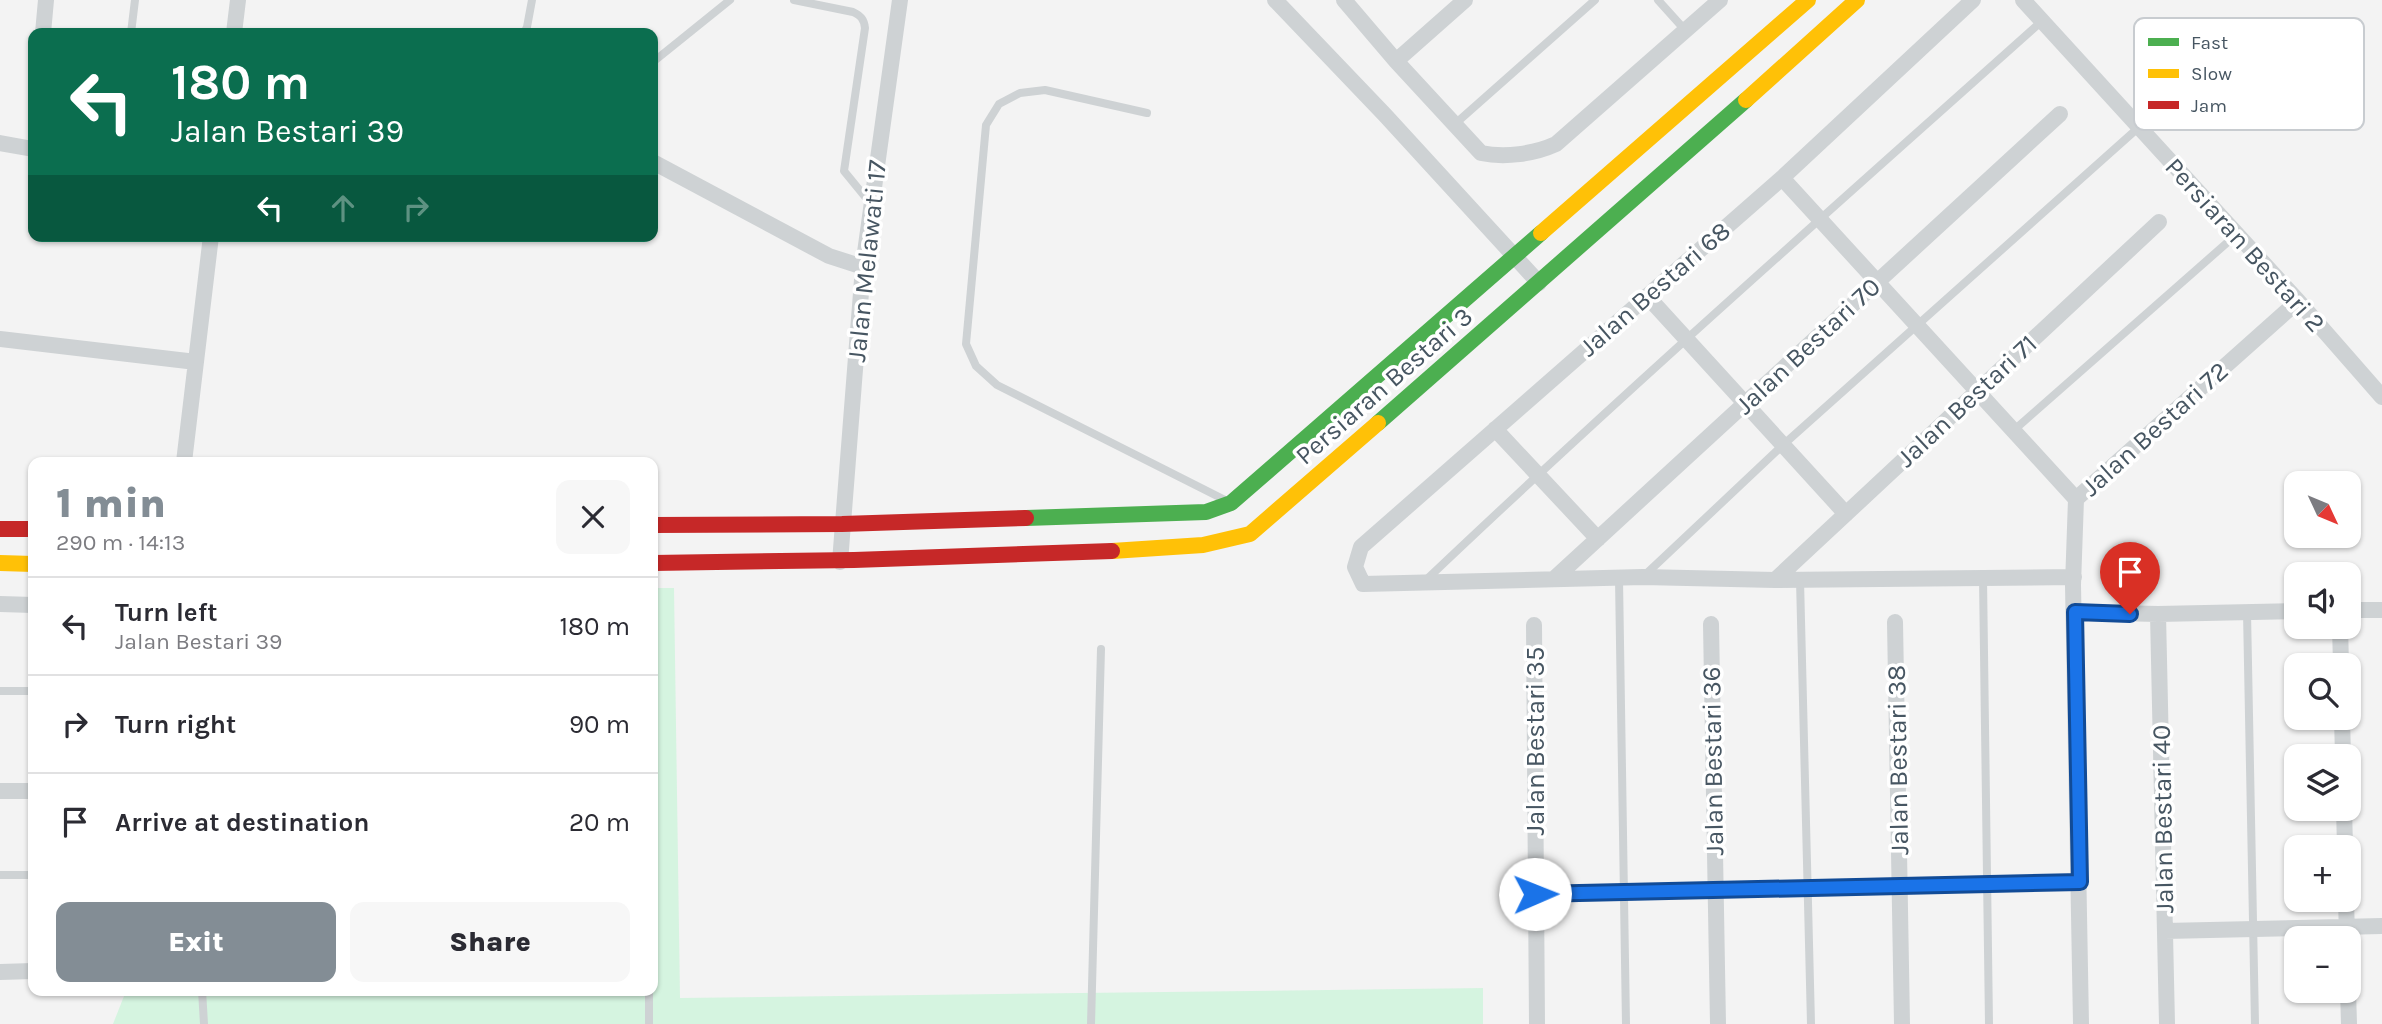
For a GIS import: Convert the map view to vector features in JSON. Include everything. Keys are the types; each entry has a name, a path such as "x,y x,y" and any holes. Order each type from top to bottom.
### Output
{"street":[{"path":"43,28 46,0"},
{"path":"234,28 237,0"},
{"name":"Jalan Melawati 17","path":"839,562 863,267 900,0"},
{"path":"1275,0 1539,283"},
{"path":"1344,0 1481,153 1496,156 1543,150 1556,144 1720,0"},
{"path":"1396,61 1465,0"},
{"name":"Persiaran Bestari 3","path":"658,525 842,524 1206,512 1231,503 1808,0"},
{"name":"Persiaran Bestari 3","path":"658,563 839,562 1169,548 1226,542 1250,534 1539,283 1857,0"},
{"name":"Jalan Bestari 68","path":"1424,582 1363,584 1355,567 1361,547 1782,178 1973,0"},
{"name":"Persiaran Bestari 2","path":"2023,0 2134,124"},
{"name":"Jalan Bestari 70","path":"1555,578 2060,114"},
{"name":"Persiaran Bestari 2","path":"2140,130 2298,301 2382,397"},
{"path":"0,143 28,148"},
{"path":"658,165 829,256 863,267"},
{"path":"1782,178 2076,499"},
{"name":"Jalan Bestari 71","path":"1775,580 2158,222"},
{"path":"185,457 210,242"},
{"path":"1647,296 1846,514"},
{"name":"Jalan Bestari 72","path":"2081,1024 2074,581 2076,499 2298,301"},
{"path":"0,339 196,362"},
{"path":"1495,429 1598,539"},
{"path":"0,529 28,529"},
{"path":"0,563 28,564"},
{"path":"1424,582 1643,577 1775,580 1983,578 2074,581"},
{"path":"0,604 28,605"},
{"path":"2361,610 2382,610"},
{"path":"2075,612 2158,614 2284,611"},
{"name":"Jalan Bestari 40","path":"2158,614 2167,1024"},
{"name":"Jalan Bestari 38","path":"1895,622 1902,1024"},
{"name":"Jalan Bestari 36","path":"1711,624 1718,1024"},
{"name":"Jalan Bestari 35","path":"1534,625 1537,1024"},
{"path":"0,791 28,791"},
{"path":"1535,894 2080,882"},
{"path":"2361,930 2382,926"},
{"path":"2165,931 2284,930"},
{"path":"0,972 28,971"},
{"path":"2348,1003 2348,1024"}],"lane":[{"path":"132,28 135,0"},
{"path":"526,28 532,0"},
{"path":"658,58 730,0"},
{"path":"794,0 853,12 860,15 864,21 844,171 871,204"},
{"path":"1455,124 1595,0"},
{"path":"1658,0 1685,30"},
{"path":"1424,582 1686,339 2042,21"},
{"path":"1147,113 1045,90 1020,93 999,104 986,125 966,344 976,366 997,386 1231,503"},
{"path":"1643,577 1783,445 2136,130"},
{"path":"2013,431 2237,234"},
{"path":"1983,578 1989,1024"},
{"path":"1619,579 1626,1024"},
{"path":"1800,580 1811,1024"},
{"path":"2247,612 2255,1024"},
{"path":"1091,1024 1101,649"},
{"path":"0,691 28,691"},
{"path":"0,875 28,875"},
{"path":"202,996 204,1024"},
{"path":"649,996 649,1024"}],"green space":[{"path":"658,588 674,588 680,998 1483,988 1483,1024 113,1024 124,996 658,996"}],"traffic: fast":[{"path":"1378,423 1746,100"},
{"path":"1026,518 1206,512 1231,503 1541,233"}],"traffic: slow":[{"path":"1541,233 1808,0"},
{"path":"1746,100 1857,0"},
{"path":"1112,551 1203,545 1250,534 1378,423"},
{"path":"0,563 28,564"}],"traffic: jam":[{"path":"658,525 842,524 1026,518"},
{"path":"0,529 28,529"},
{"path":"658,563 854,560 1112,551"}],"route":[{"path":"1535,894 2080,882 2075,612 2130,614"}]}
